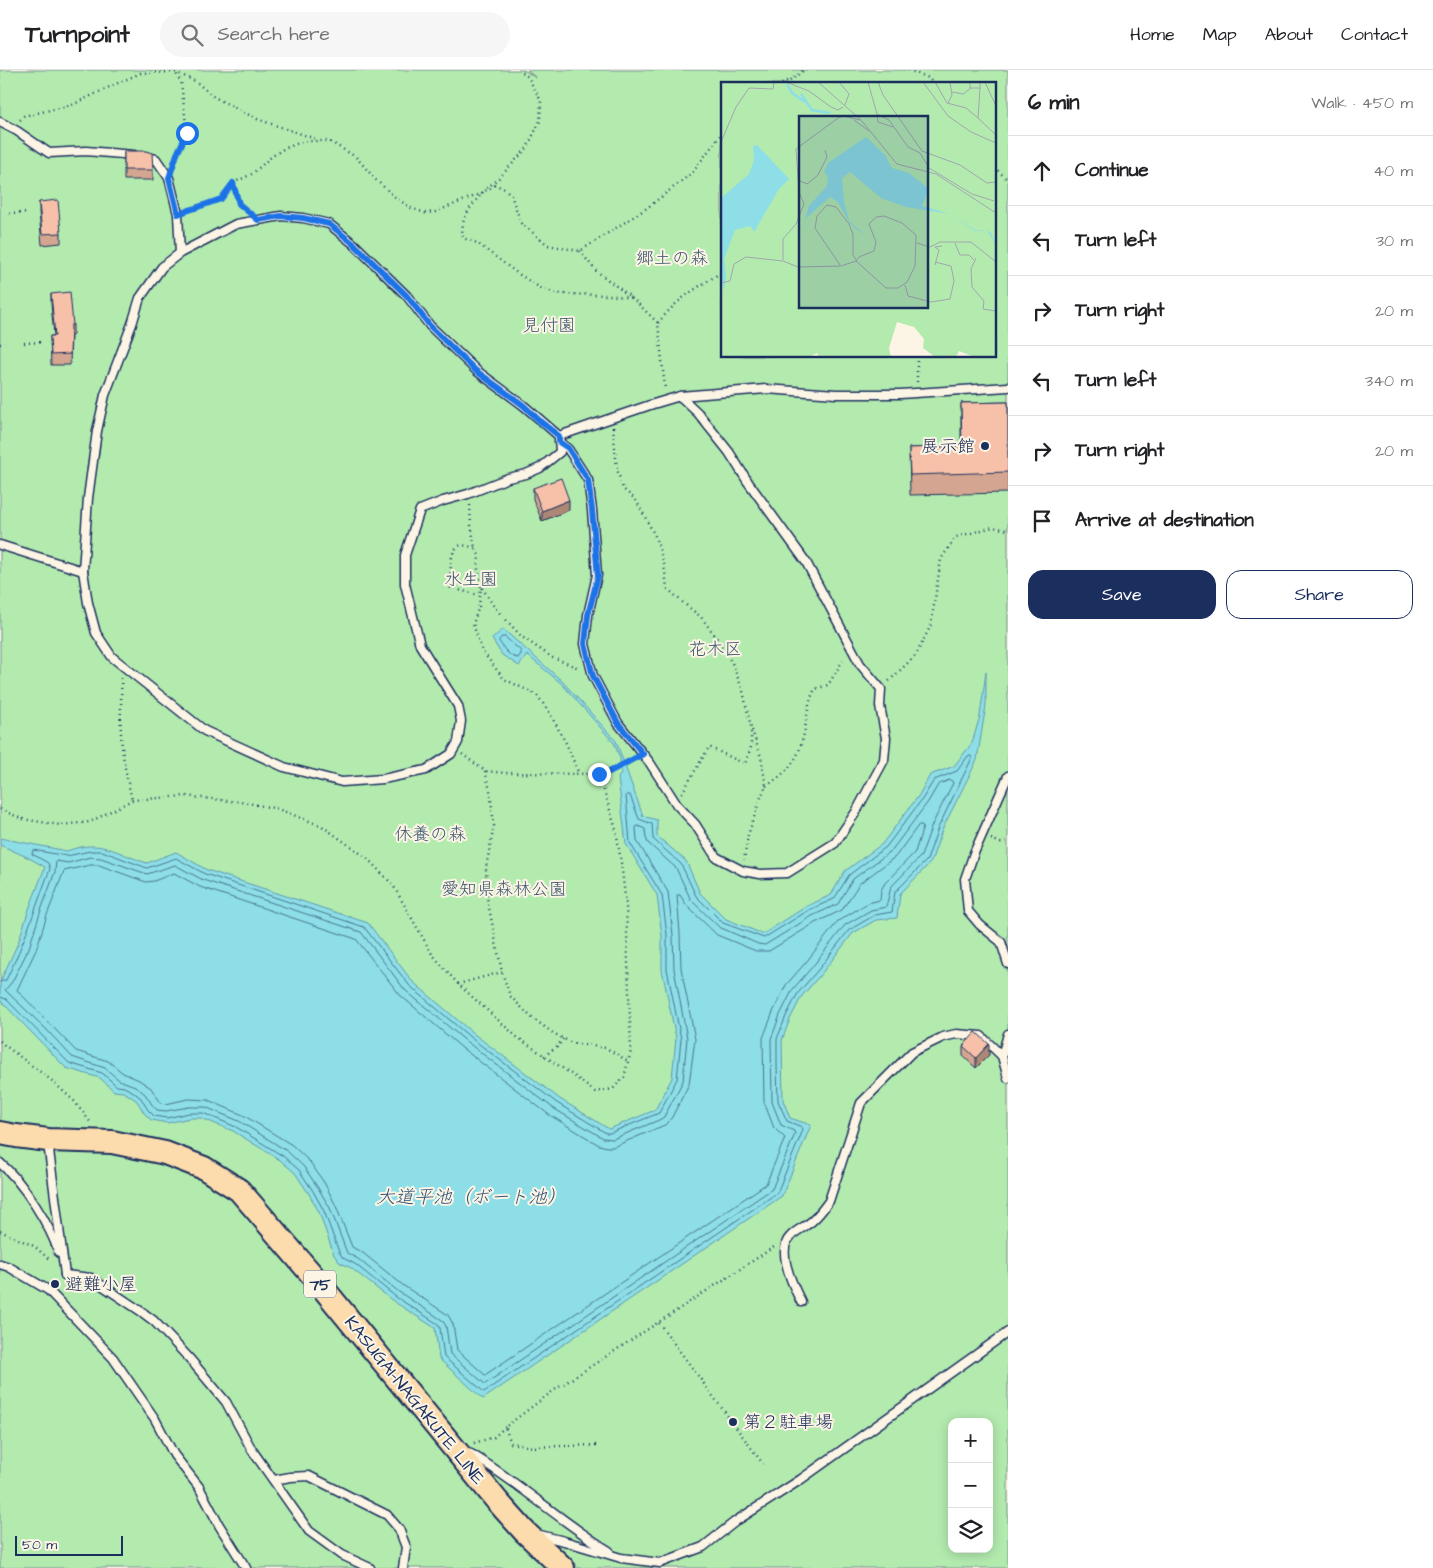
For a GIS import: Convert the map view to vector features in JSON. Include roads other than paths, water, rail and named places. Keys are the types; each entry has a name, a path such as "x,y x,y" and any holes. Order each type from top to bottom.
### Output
{"main road":[{"name":"KASUGAI-NAGAKUTE LINE","path":"0,1133 48,1140 112,1142 166,1153 204,1168 239,1190 464,1446 498,1502 524,1531 563,1568"}],"lane":[{"path":"0,122 49,152 86,151 119,153 143,155 156,159 169,178 178,214 180,253"},
{"path":"559,439 560,452 540,468 420,510 405,555 405,584 420,645 458,706 461,721 458,742 451,754 426,770 383,779 342,782 284,767 205,731 112,657 96,633 88,603 83,571 97,431 105,395 140,298 162,267 180,253 236,224 281,216 303,218 329,224 354,244 407,296 430,326 476,371 523,405 559,439 568,448 588,480 598,576 588,615 585,644 593,676 618,723 643,754 677,805 695,824 716,857 743,871 760,874 787,873 835,843 856,812 884,760 886,738 880,706 881,689 860,664 806,562 748,482 729,452 698,413 680,396"},
{"path":"559,439 613,418 680,396 766,389 836,394 918,393 1008,387"},
{"path":"0,545 83,571"},
{"path":"1008,776 974,853 965,879 968,911 1001,942 1008,964"},
{"path":"801,1302 793,1286 786,1264 785,1243 822,1212 829,1200 861,1103 912,1052 943,1037 956,1034 981,1036 1002,1056"},
{"path":"1008,1034 1002,1056 1008,1078"},
{"path":"48,1140 66,1275"},
{"path":"0,1163 9,1170 36,1206 59,1251 66,1275"},
{"path":"0,1264 9,1267 48,1290 113,1358 155,1419 174,1455 199,1487 219,1525 246,1568"},
{"path":"66,1275 91,1278 154,1321 189,1358 226,1402 252,1450 309,1531 342,1555 370,1568"},
{"path":"524,1531 622,1558 660,1563 703,1547 736,1521 800,1480 1008,1332"},
{"path":"464,1446 472,1454 507,1476 583,1535 622,1558"},
{"path":"274,1480 290,1476 309,1476 387,1515 399,1529 406,1547 403,1568"}],"water":[{"name":"大道平池（ボート池）","path":"503,629 562,681 616,741 643,816 657,820 657,836 686,861 700,893 726,919 763,934 807,906 831,895 845,871 882,844 919,795 930,775 954,766 972,743 980,716 986,672 986,705 977,760 942,830 931,862 900,894 897,918 876,920 853,933 802,996 790,1019 782,1040 783,1100 790,1118 811,1125 782,1196 483,1399 439,1359 435,1328 393,1301 351,1268 339,1262 334,1255 319,1212 309,1194 295,1173 280,1160 233,1131 201,1118 190,1118 167,1123 151,1120 137,1101 130,1096 123,1092 114,1091 100,1078 66,1068 0,1000 0,982 18,943 45,867 0,845 0,838 67,851 79,847 99,846 147,863 176,852 207,870 368,923 412,981 474,1034 560,1099 609,1129 655,1110 672,1078 676,1038 662,970 662,936 657,895 626,844 618,778 621,773 620,758 614,743 562,684 527,655 519,666 502,655 492,639"}],"place":[{"name":"展示館","path":"985,446"},
{"name":"避難小屋","path":"55,1284"},
{"name":"第２駐車場","path":"733,1422"}],"park label":[{"name":"郷土の森","path":"672,258"},
{"name":"見付園","path":"549,325"},
{"name":"水生園","path":"471,579"},
{"name":"花木区","path":"715,649"},
{"name":"休養の森","path":"430,834"},
{"name":"愛知県森林公園","path":"504,889"}]}
